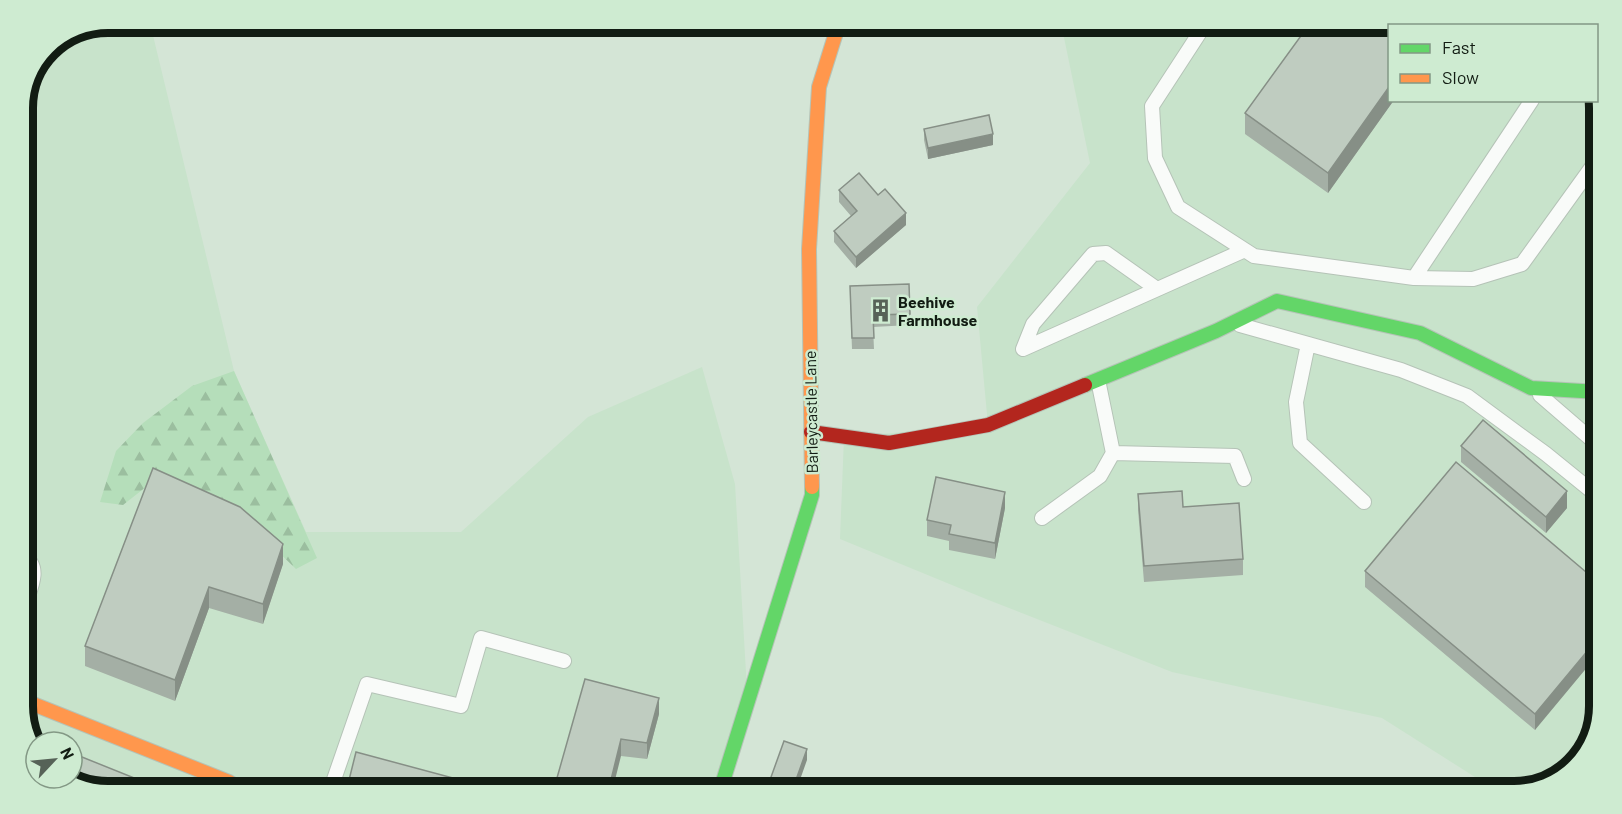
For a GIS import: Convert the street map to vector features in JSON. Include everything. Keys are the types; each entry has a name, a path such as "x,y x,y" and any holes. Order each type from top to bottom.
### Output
{"street":[{"name":"Barleycastle Lane","path":"723,781 812,495 809,249 819,87 836,33"},
{"path":"811,432 889,443 988,425 1233,323 1277,301 1420,333 1531,388 1589,393"},
{"path":"33,704 226,781"}],"lane":[{"path":"1199,33 1152,106 1155,158 1178,207 1254,256 1414,278 1473,279 1522,264 1589,171"},
{"path":"1414,278 1531,102"},
{"path":"1157,289 1106,253 1093,254 1033,324 1023,349 1245,250"},
{"path":"1233,323 1401,370 1467,396 1589,489"},
{"path":"1308,344 1296,402 1300,443 1364,502"},
{"path":"1042,518 1100,476 1113,453 1098,380"},
{"path":"1531,388 1589,437"},
{"path":"1113,453 1235,456 1244,479"},
{"path":"334,781 367,684 461,706 481,638 564,661"}],"shaded area":[{"path":"152,33 234,371 306,532 461,532 588,417 702,367 735,484 748,707 723,781 93,780 84,777 84,730 37,730 33,711 33,103 39,79 46,66 66,46 93,34"},
{"path":"1063,33 1388,33 1388,102 1589,102 1589,706 1588,721 1581,739 1564,762 1534,778 1514,781 1481,781 1382,718 1172,672 840,539 844,437 988,425 977,307 1090,163"}],"green space":[{"path":"234,371 317,558 296,569 243,518 151,483 123,505 100,502 116,451 143,423 192,386"}],"building":[{"path":"1303,33 1388,33 1388,88 1328,173 1245,113"},
{"path":"989,115 993,134 928,148 924,129"},
{"path":"859,173 878,195 885,189 906,213 856,257 834,231 857,211 839,190"},
{"name":"Beehive Farmhouse","path":"909,284 910,314 873,315 874,338 852,338 850,286"},
{"path":"1483,420 1567,491 1546,517 1461,446"},
{"path":"1456,462 1589,575 1589,649 1535,714 1365,571"},
{"path":"153,468 240,507 283,544 263,604 209,587 175,680 85,646"},
{"path":"936,477 1005,492 995,543 949,534 951,525 927,520"},
{"path":"1182,491 1183,507 1239,503 1243,559 1144,566 1138,494"},
{"path":"585,679 659,698 647,743 621,739 611,781 556,781"},
{"path":"784,741 807,749 796,781 770,781"},
{"path":"356,752 464,781 349,781"},
{"path":"84,758 142,781 108,781 84,777"}],"traffic: fast":[{"path":"1085,385 1216,331 1277,301 1420,333 1531,388 1589,391"},
{"path":"723,781 812,495 812,487"}],"traffic: slow":[{"path":"812,487 809,249 819,87 836,33"},
{"path":"33,704 226,781"}],"traffic: jam":[{"path":"811,432 889,443 988,425 1085,385"}],"place":[{"name":"Beehive Farmhouse","path":"880,311"}]}
